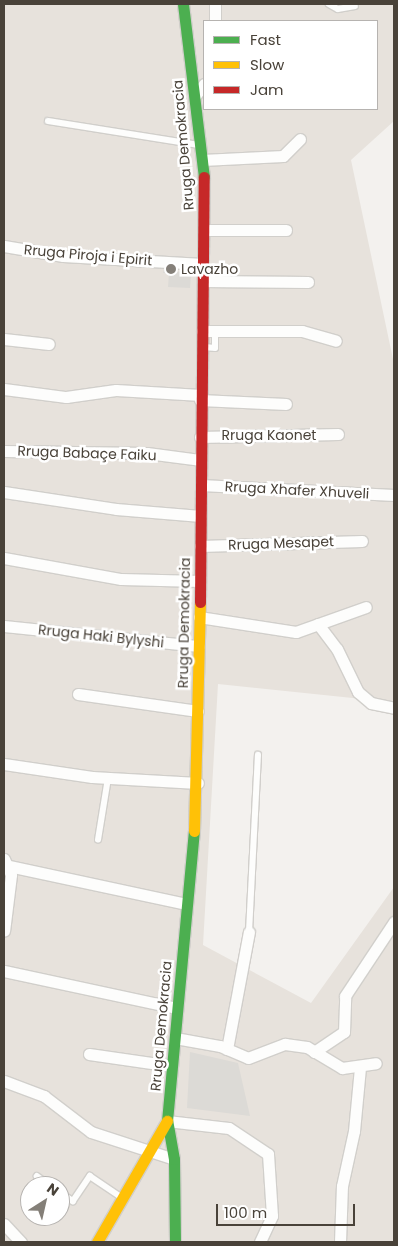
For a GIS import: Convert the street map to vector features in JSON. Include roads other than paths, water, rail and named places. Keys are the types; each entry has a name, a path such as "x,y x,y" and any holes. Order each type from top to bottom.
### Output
{"main road":[{"name":"Rruga Demokracia","path":"175,1240 174,1159 167,1121 198,783 201,516 200,397 204,230 201,145 183,4"},
{"path":"96,1242 167,1121"}],"street":[{"path":"215,4 215,20"},
{"path":"195,96 203,85"},
{"path":"202,160 283,156 300,139"},
{"path":"204,230 286,230"},
{"name":"Rruga Piroja i Epirit","path":"4,246 63,256 203,264"},
{"path":"203,281 308,282"},
{"path":"202,331 302,331 336,340"},
{"path":"4,339 49,344"},
{"path":"4,389 66,397 116,390 286,404"},
{"name":"Rruga Kaonet","path":"200,437 338,434"},
{"name":"Rruga Babaçe Faiku","path":"4,450 147,453 200,460"},
{"name":"Rruga Xhafer Xhuveli","path":"201,485 394,495"},
{"path":"4,492 108,508 201,516"},
{"name":"Rruga Mesapet","path":"200,546 362,541"},
{"path":"4,558 121,579 200,581"},
{"path":"199,617 296,632 366,607"},
{"path":"318,624 337,649 358,692 371,703 394,708"},
{"name":"Rruga Haki Bylyshi","path":"4,626 199,646"},
{"path":"78,694 198,712"},
{"path":"4,764 108,778 198,783"},
{"path":"4,931 6,862 187,904"},
{"path":"314,1052 344,1032 345,996 394,922"},
{"path":"227,1049 249,932"},
{"path":"4,972 177,1008"},
{"path":"175,1038 227,1049 248,1058 286,1044 314,1052 334,1067 376,1063"},
{"path":"89,1054 172,1066"},
{"path":"340,1242 342,1186 354,1131 360,1066"},
{"path":"4,1082 39,1093 91,1132 149,1153 174,1159"},
{"path":"167,1121 229,1128 268,1154 272,1216 260,1242"},
{"path":"4,1224 21,1242"}],"lane":[{"path":"329,4 338,9 355,6"},
{"path":"48,121 201,145"},
{"path":"202,348 215,348 215,331"},
{"path":"249,932 258,755"},
{"path":"98,840 108,778"},
{"path":"70,1199 73,1201 90,1176 123,1198"}],"place":[{"name":"Lavazho","path":"171,269"}]}
